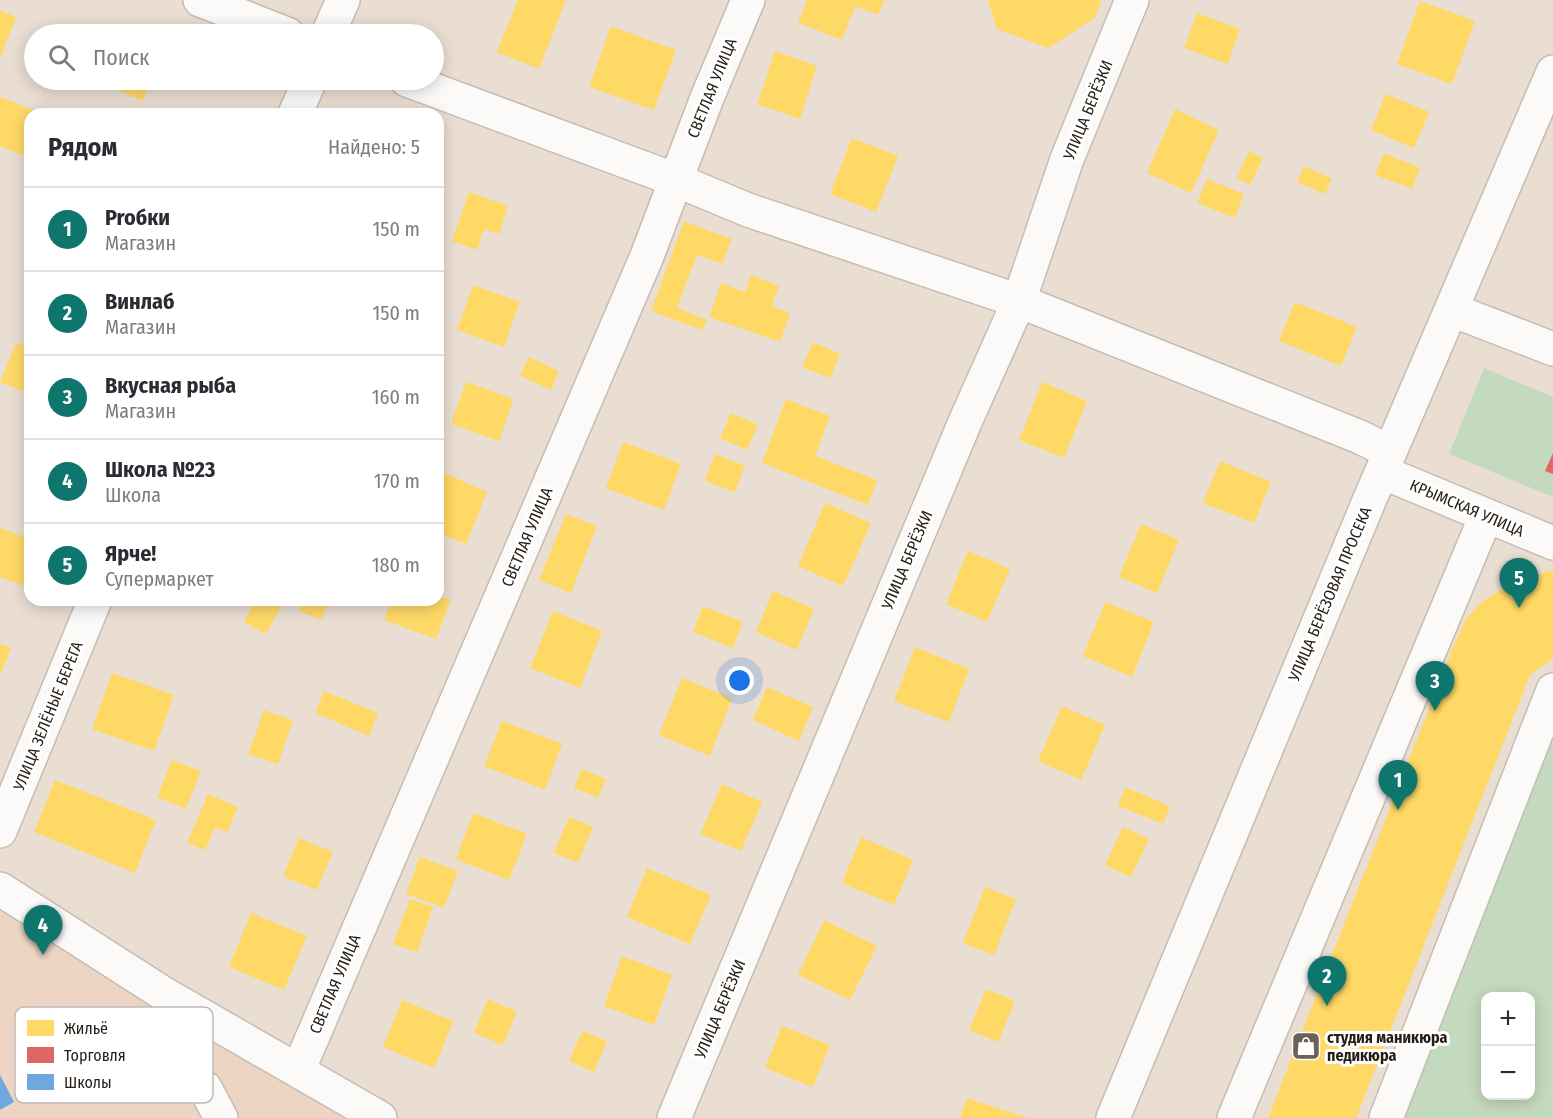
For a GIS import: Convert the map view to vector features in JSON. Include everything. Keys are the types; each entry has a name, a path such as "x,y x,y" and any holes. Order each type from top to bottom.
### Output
{"street":[{"path":"200,0 262,24"},
{"path":"332,24 343,0"},
{"name":"СВЕТЛАЯ УЛИЦА","path":"298,1071 647,256 707,98 748,0"},
{"name":"УЛИЦА БЕРЁЗКИ","path":"674,1118 965,422 1019,301 1067,159 1132,0"},
{"name":"УЛИЦА БЕРЁЗОВАЯ ПРОСЕКА","path":"1113,1118 1386,462 1553,72"},
{"path":"298,108 306,90"},
{"name":"КРЫМСКАЯ УЛИЦА","path":"434,90 676,180 748,210 1019,301 1360,437 1386,462 1486,516 1553,543"},
{"path":"1452,309 1553,349"},
{"path":"1234,1118 1486,516"},
{"name":"УЛИЦА ЗЕЛЁНЫЕ БЕРЕГА","path":"0,831 93,606"},
{"path":"1386,1118 1553,690"},
{"path":"0,889 187,1007"},
{"path":"213,1022 298,1071 357,1113"},
{"path":"213,1102 221,1118"}],"shaded area":[{"path":"0,899 176,1007 15,1007 15,1103 213,1103 213,1030 357,1118 0,1118"}],"green space":[{"path":"1484,368 1553,397 1553,497 1449,454"},
{"path":"1553,743 1553,1118 1392,1118 1523,768"}],"building: Жильё":[{"path":"518,0 566,0 539,69 497,52"},
{"path":"807,0 884,0 878,15 855,6 842,40 798,23"},
{"path":"988,0 1101,0 1095,18 1048,48 997,29"},
{"path":"1420,1 1475,21 1452,84 1397,64"},
{"path":"0,10 16,17 0,58"},
{"path":"1197,13 1240,29 1228,64 1184,48"},
{"path":"611,26 676,50 654,110 589,87"},
{"path":"775,51 817,66 800,119 757,104"},
{"path":"120,90 148,90 143,101"},
{"path":"1386,94 1429,112 1414,148 1371,130"},
{"path":"0,97 28,108 24,108 24,156 0,146"},
{"path":"1175,109 1219,130 1191,193 1147,173"},
{"path":"852,138 898,156 876,212 830,194"},
{"path":"1249,151 1263,158 1250,185 1237,178"},
{"path":"1384,153 1420,168 1412,189 1375,175"},
{"path":"1304,166 1332,179 1325,194 1297,182"},
{"path":"1207,179 1244,194 1235,218 1197,203"},
{"path":"469,192 508,206 499,234 484,229 477,250 452,241"},
{"path":"684,221 732,239 722,264 697,255 677,308 707,320 702,330 651,311"},
{"path":"751,275 779,286 772,306 790,313 780,342 709,317 721,283 745,292"},
{"path":"473,285 520,302 504,347 457,330"},
{"path":"1295,302 1357,327 1341,366 1279,341"},
{"path":"813,342 840,354 830,378 802,367"},
{"path":"16,343 24,346 24,392 0,382"},
{"path":"529,357 559,371 551,390 520,376"},
{"path":"466,382 514,399 499,441 451,424"},
{"path":"1042,382 1087,401 1064,458 1019,440"},
{"path":"786,399 830,416 815,456 877,480 868,505 762,463"},
{"path":"731,413 758,425 747,450 720,438"},
{"path":"623,442 681,464 664,510 606,488"},
{"path":"715,454 745,466 735,492 705,481"},
{"path":"1220,461 1271,482 1254,523 1203,503"},
{"path":"444,473 487,492 466,544 444,535"},
{"path":"825,503 871,523 843,586 798,566"},
{"path":"566,514 597,526 571,593 539,580"},
{"path":"1141,524 1179,540 1157,593 1119,577"},
{"path":"0,528 24,537 24,586 0,577"},
{"path":"968,551 1010,569 987,622 946,604"},
{"path":"1553,570 1553,659 1530,675 1356,1118 1268,1118 1466,619 1484,600 1518,580"},
{"path":"773,591 814,609 797,650 756,632"},
{"path":"444,598 451,600 436,639 384,620 390,606 444,606"},
{"path":"1105,602 1154,622 1132,677 1083,656"},
{"path":"252,606 280,608 266,634 244,622"},
{"path":"301,606 327,606 321,620 299,611"},
{"path":"703,606 743,622 733,648 693,632"},
{"path":"553,611 602,631 580,688 530,668"},
{"path":"0,644 11,648 0,676"},
{"path":"915,647 969,669 949,722 894,701"},
{"path":"112,673 174,695 154,751 92,729"},
{"path":"682,678 732,698 710,756 659,735"},
{"path":"767,687 813,707 799,741 753,720"},
{"path":"324,691 378,713 369,736 315,713"},
{"path":"1062,706 1105,725 1081,780 1038,761"},
{"path":"264,710 293,720 278,764 248,754"},
{"path":"502,721 562,744 545,790 484,766"},
{"path":"172,760 201,771 186,809 157,797"},
{"path":"582,769 606,779 598,798 574,788"},
{"path":"55,780 156,820 135,873 34,832"},
{"path":"722,784 762,802 741,851 700,834"},
{"path":"1125,787 1170,806 1163,824 1118,806"},
{"path":"208,794 238,807 227,832 215,827 205,850 187,843"},
{"path":"473,813 527,834 509,880 456,859"},
{"path":"569,817 593,827 578,863 554,853"},
{"path":"1123,827 1149,839 1131,877 1105,865"},
{"path":"861,837 913,860 894,905 842,883"},
{"path":"299,838 333,852 317,890 283,876"},
{"path":"420,857 458,871 444,908 406,894"},
{"path":"647,868 711,895 690,944 627,917"},
{"path":"985,887 1016,899 994,955 963,943"},
{"path":"410,899 433,907 417,952 393,944"},
{"path":"251,913 307,936 284,990 229,967"},
{"path":"824,920 877,946 850,1000 798,975"},
{"path":"622,956 672,975 654,1025 604,1006"},
{"path":"986,989 1015,1001 998,1042 969,1030"},
{"path":"488,999 517,1012 503,1045 474,1033"},
{"path":"402,1000 453,1021 434,1068 383,1047"},
{"path":"782,1026 830,1045 813,1087 765,1068"},
{"path":"582,1031 607,1041 594,1072 569,1061"},
{"path":"967,1098 1028,1118 960,1118"}],"building: Торговля":[{"path":"1553,453 1553,474 1545,471"}],"building: Школы":[{"path":"0,1075 14,1102 0,1110"}],"place":[{"name":"Ярче!","path":"1519,608"},
{"name":"Вкусная рыба","path":"1435,711"},
{"name":"Proбки","path":"1398,810"},
{"name":"Школа №23","path":"43,955"},
{"name":"Винлаб","path":"1327,1006"},
{"name":"студия маникюра педикюра","path":"1306,1046"}]}
